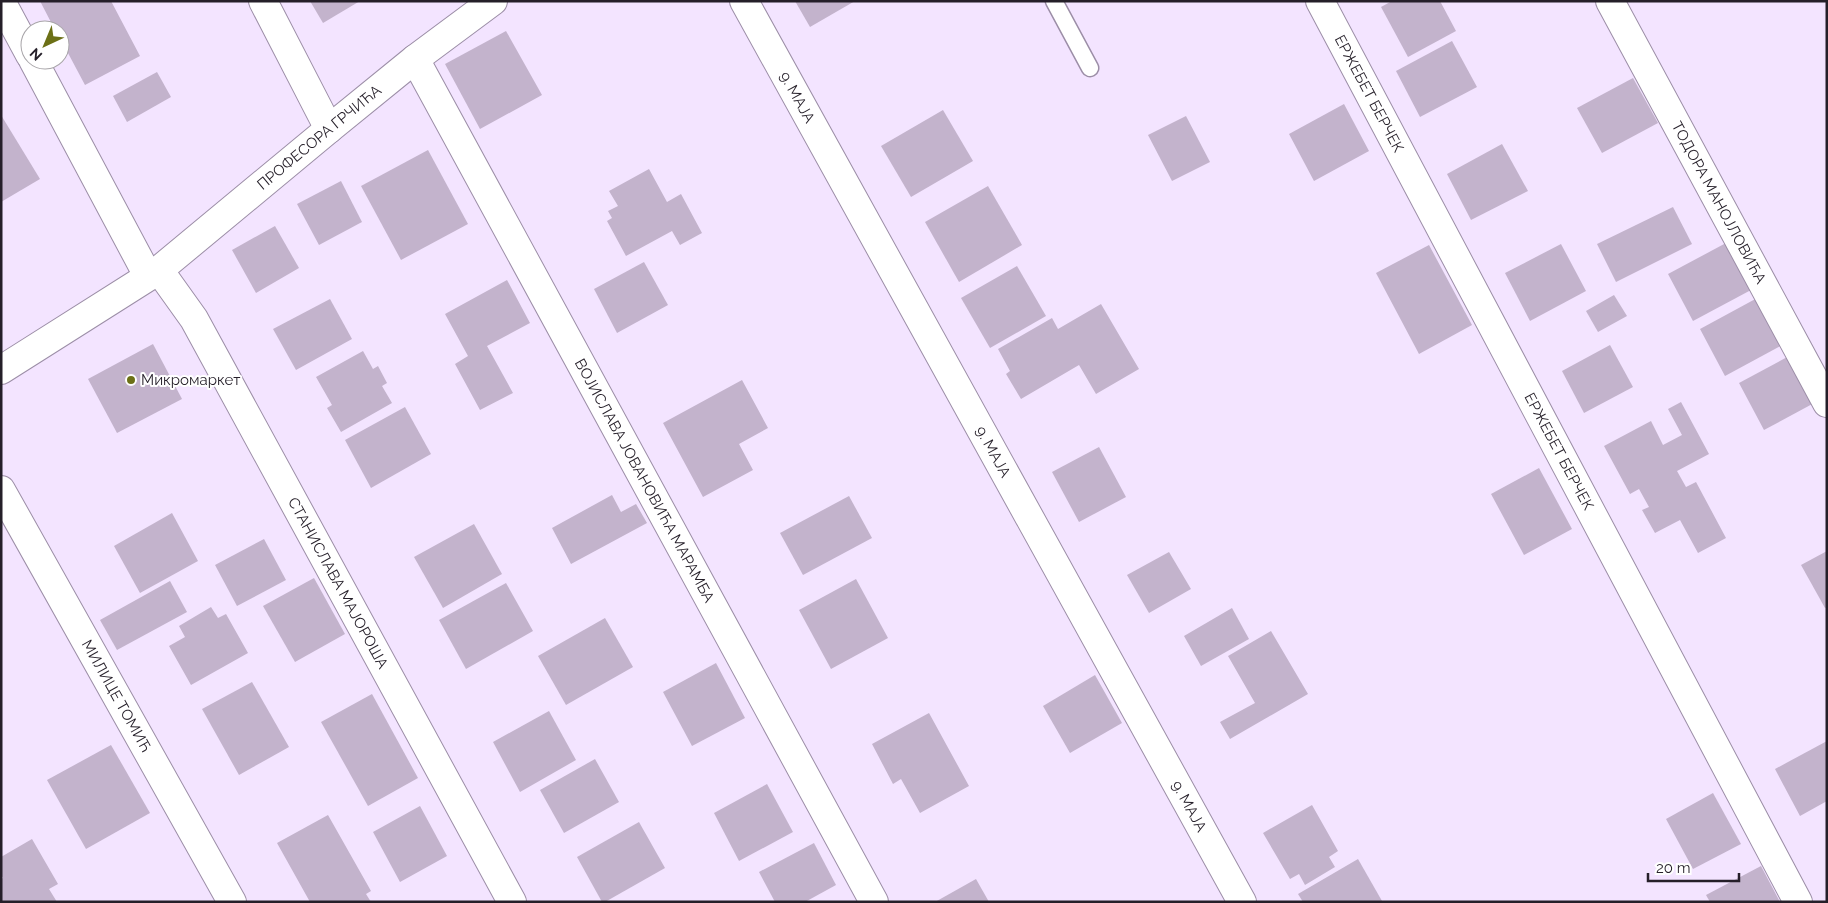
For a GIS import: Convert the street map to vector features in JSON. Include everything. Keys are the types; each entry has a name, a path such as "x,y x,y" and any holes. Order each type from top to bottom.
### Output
{"street":[{"path":"1,1 20,36"},
{"path":"263,1 329,128"},
{"name":"ПРОФЕСОРА ГРЧИЋА","path":"1,370 154,273 329,128 492,1"},
{"name":"9. МАЈА","path":"744,1 1242,902"},
{"name":"ЕРЖЕБЕТ БЕРЧЕК","path":"1320,1 1798,902"},
{"name":"ТОДОРА МАНОЈЛОВИЋА","path":"1610,1 1827,403"},
{"name":"ВОЈИСЛАВА ЈОВАНОВИЋА МАРАМБА","path":"415,60 874,902"},
{"path":"39,70 154,273"},
{"name":"СТАНИСЛАВА МАЈОРОША","path":"154,273 194,319 512,902"},
{"name":"МИЛИЦЕ ТОМИЋ","path":"1,490 232,902"}],"lane":[{"path":"1054,1 1090,68"}],"building":[{"path":"40,1 111,1 140,56 85,85 70,57 70,20 50,20"},
{"path":"310,1 360,1 323,23"},
{"path":"795,1 855,1 810,27"},
{"path":"1392,1 1440,1 1456,31 1408,57 1381,7"},
{"path":"506,31 542,95 480,129 445,64"},
{"path":"1452,41 1477,87 1420,117 1396,71"},
{"path":"157,72 171,97 127,122 113,96"},
{"path":"1633,78 1658,123 1602,153 1577,108"},
{"path":"1344,104 1369,151 1314,181 1289,134"},
{"path":"943,110 973,161 911,197 881,146"},
{"path":"1,115 40,179 1,202"},
{"path":"1186,116 1210,162 1172,181 1148,135"},
{"path":"1502,144 1528,191 1471,220 1447,174"},
{"path":"428,150 468,224 401,260 361,186"},
{"path":"649,169 667,202 681,194 702,233 680,245 672,231 626,256 607,221 612,218 608,211 618,206 609,191"},
{"path":"341,181 362,222 319,245 297,204"},
{"path":"988,186 1022,245 959,282 925,222"},
{"path":"1673,207 1692,244 1616,282 1597,244"},
{"path":"275,226 299,268 256,293 232,250"},
{"path":"1726,243 1751,290 1693,321 1668,274"},
{"path":"1561,244 1586,291 1530,321 1505,273"},
{"path":"1429,245 1472,325 1419,354 1376,273"},
{"path":"644,262 668,305 617,333 594,289"},
{"path":"1017,266 1046,316 990,348 961,298"},
{"path":"507,280 530,323 487,346 513,393 480,410 455,364 468,356 445,314"},
{"path":"1614,295 1627,316 1598,332 1586,311"},
{"path":"1759,297 1784,344 1725,376 1700,329"},
{"path":"330,299 352,339 296,370 273,329"},
{"path":"1101,304 1139,369 1096,394 1079,365 1021,399 1006,374 1010,371 998,349 1052,318 1058,329"},
{"path":"153,344 182,399 117,433 88,379"},
{"path":"1610,345 1633,387 1584,413 1562,371"},
{"path":"363,351 373,369 378,366 387,383 382,386 392,403 341,432 327,408 332,405 316,377"},
{"path":"1791,355 1816,402 1764,430 1739,383"},
{"path":"742,380 768,428 739,444 753,470 703,497 663,423"},
{"path":"1681,402 1709,454 1677,471 1686,487 1696,482 1726,538 1698,553 1680,520 1655,533 1642,510 1649,507 1639,489 1630,494 1604,446 1651,421 1663,445 1682,435 1668,409"},
{"path":"405,407 431,454 371,488 345,440"},
{"path":"1099,447 1126,497 1079,522 1052,472"},
{"path":"1539,468 1572,529 1524,555 1491,494"},
{"path":"612,495 621,512 636,504 647,523 571,564 552,528"},
{"path":"849,496 872,538 803,575 780,533"},
{"path":"172,513 198,561 140,593 114,546"},
{"path":"474,524 502,574 443,608 414,557"},
{"path":"264,539 286,580 237,606 215,565"},
{"path":"1827,551 1827,607 1825,608 1801,565"},
{"path":"1169,552 1191,589 1149,613 1127,575"},
{"path":"314,578 345,634 295,662 263,606"},
{"path":"856,579 888,638 831,669 799,610"},
{"path":"170,581 187,612 117,650 100,620"},
{"path":"506,583 533,631 466,669 439,620"},
{"path":"211,607 218,618 226,614 248,653 191,685 169,646 185,637 179,626"},
{"path":"1232,608 1249,639 1201,666 1184,636"},
{"path":"605,618 633,667 566,705 538,656"},
{"path":"1271,631 1308,694 1230,739 1220,722 1255,703 1228,656"},
{"path":"716,663 745,718 692,746 663,692"},
{"path":"1095,675 1122,723 1070,753 1043,706"},
{"path":"252,682 289,747 239,775 202,709"},
{"path":"372,694 418,778 368,806 321,722"},
{"path":"549,711 576,760 520,792 493,742"},
{"path":"929,713 969,786 920,813 901,779 893,784 872,744"},
{"path":"1827,741 1827,801 1800,816 1775,769"},
{"path":"111,745 150,813 86,849 47,780"},
{"path":"595,759 619,802 564,833 540,790"},
{"path":"767,784 793,832 739,861 714,813"},
{"path":"1713,793 1741,844 1693,869 1666,819"},
{"path":"1312,805 1338,851 1329,857 1335,867 1305,885 1299,874 1290,879 1263,833"},
{"path":"420,806 447,856 400,882 373,832"},
{"path":"328,815 371,891 366,894 371,902 310,902 277,843"},
{"path":"639,822 665,868 602,902 577,857"},
{"path":"32,839 58,884 49,889 57,902 1,902 1,879 3,878 1,875 1,857"},
{"path":"814,843 836,885 805,902 775,902 759,872"},
{"path":"1358,859 1382,901 1303,902 1298,894"},
{"path":"1761,866 1780,902 1710,902 1706,895"},
{"path":"976,879 989,902 935,902"}],"place":[{"name":"Микромаркет","path":"131,380"}]}
